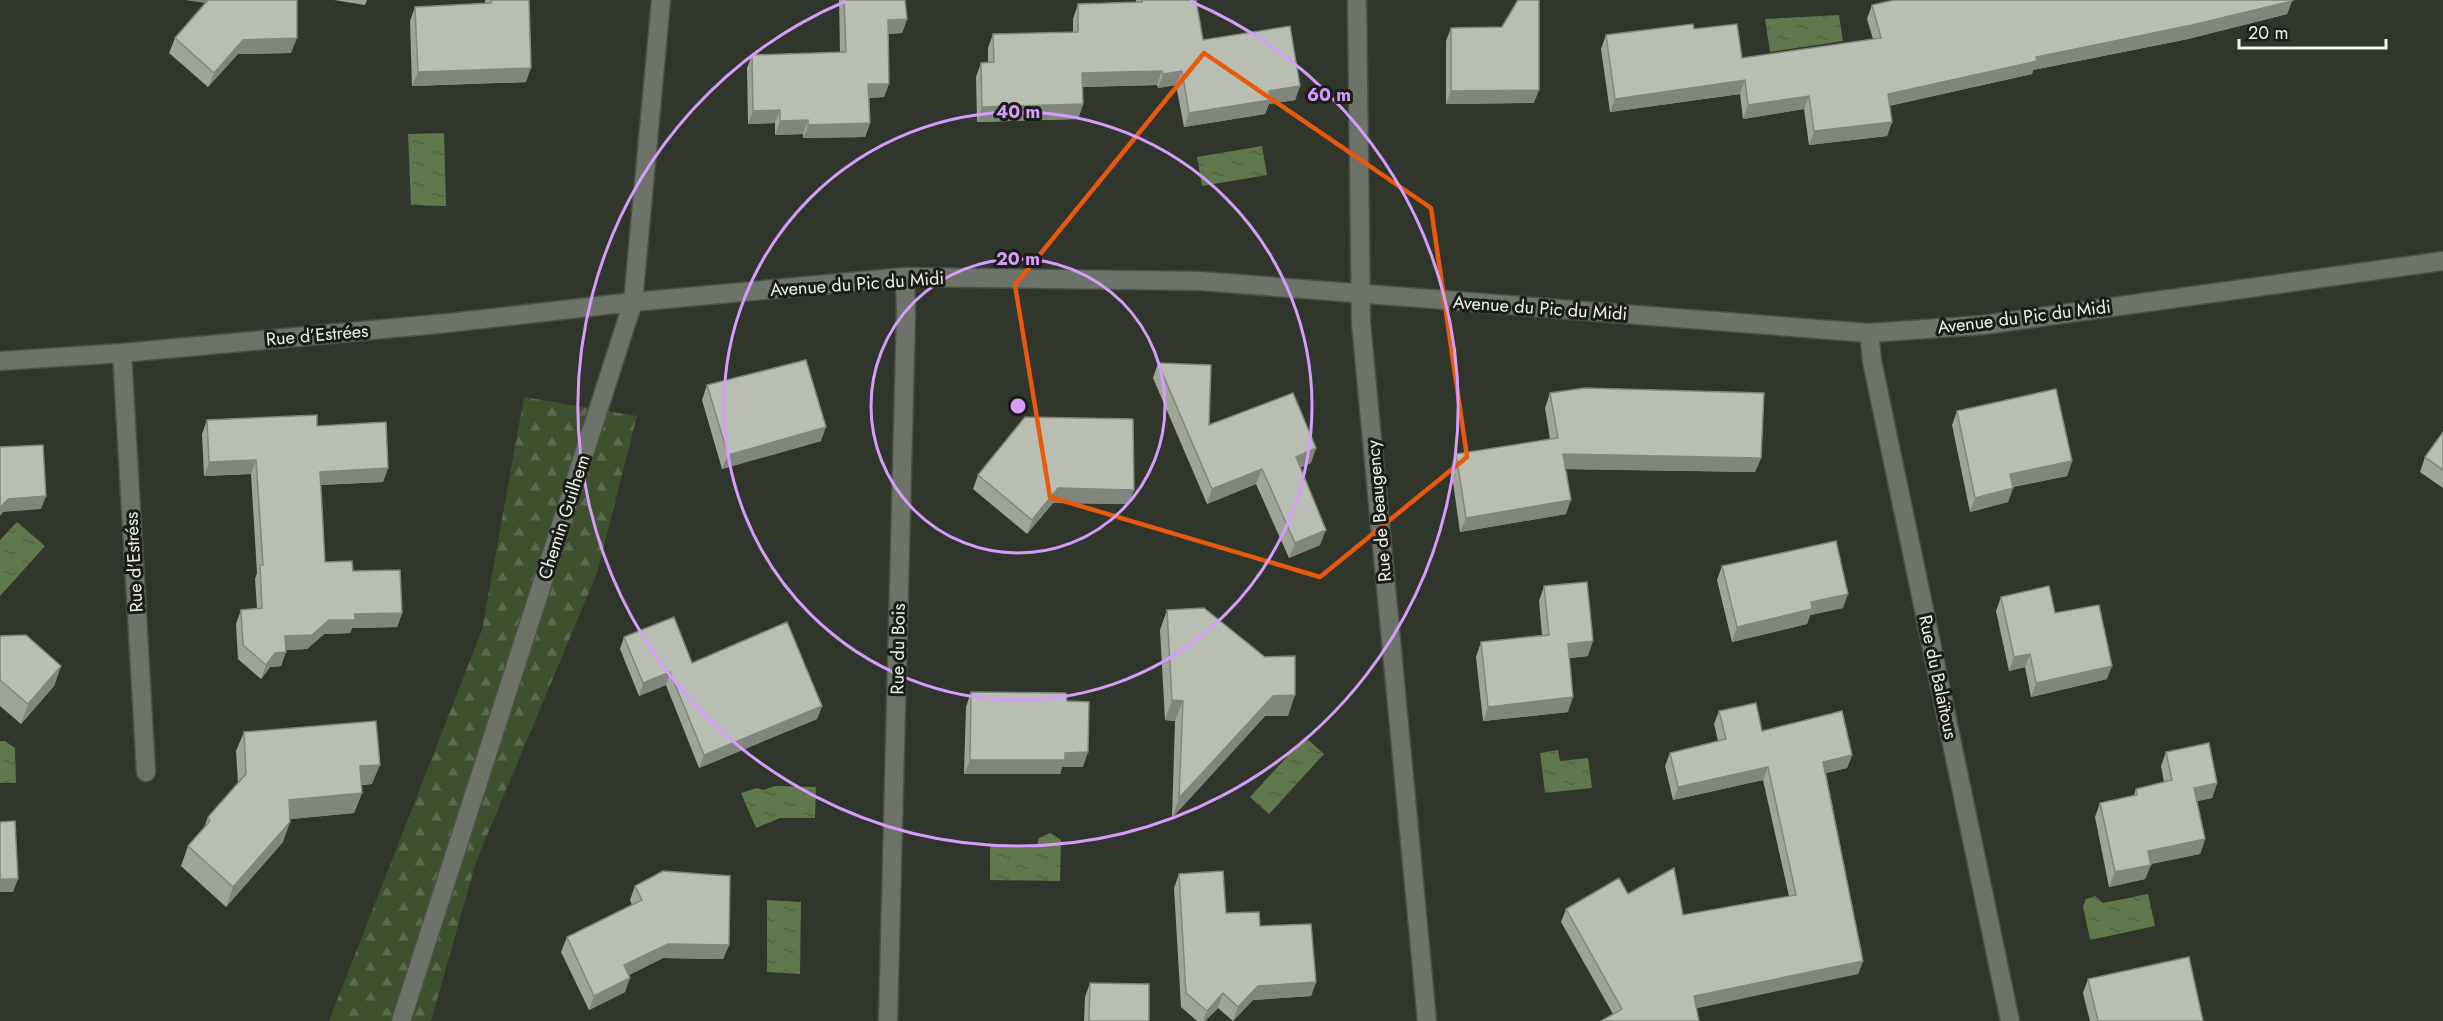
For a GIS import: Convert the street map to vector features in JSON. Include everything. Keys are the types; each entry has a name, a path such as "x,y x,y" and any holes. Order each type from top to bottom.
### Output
{"street":[{"name":"Chemin Guilhem","path":"401,1021 633,302 661,0"},
{"name":"Rue de Beaugency","path":"1357,0 1361,323 1427,1021"},
{"name":"Avenue du Pic du Midi","path":"633,302 905,277 1200,281 1869,333 1983,325 2443,261"},
{"name":"Rue du Bois","path":"888,1021 905,277"},
{"name":"Rue d’Estrées","path":"0,361 448,323 633,302"},
{"name":"Rue du Balaïtous","path":"1869,333 1872,361 2010,1021"},
{"name":"Rue d'Estréss","path":"122,352 146,772"}],"highlighted area":[{"path":"1204,53 1431,208 1467,457 1320,577 1050,497 1015,285"}],"green space":[{"path":"524,397 637,416 597,573 476,862 431,1021 329,1021 482,630"}],"water":[{"path":"1839,15 1843,41 1770,52 1765,19"},
{"path":"444,133 446,206 411,205 408,134"},
{"path":"1262,146 1267,175 1202,186 1197,157"},
{"path":"17,522 45,546 0,596 0,540"},
{"path":"1305,737 1324,754 1269,814 1250,797"},
{"path":"0,741 5,741 15,748 16,783 0,783"},
{"path":"1558,750 1560,761 1588,758 1592,788 1545,793 1540,753"},
{"path":"775,786 816,787 815,818 780,818 756,828 741,793"},
{"path":"1050,833 1061,840 1060,881 990,880 990,845 1037,845 1039,838"},
{"path":"2148,894 2155,926 2090,940 2083,906 2086,899 2095,896 2103,903"},
{"path":"767,900 801,902 800,974 767,972"}],"building":[{"path":"208,0 297,0 297,38 243,40 214,73 175,38"},
{"path":"491,0 529,0 531,68 418,72 415,7 491,3"},
{"path":"844,0 905,0 907,19 888,20 889,84 868,84 870,123 808,125 808,120 780,121 780,110 753,111 752,55 846,52"},
{"path":"1142,0 1196,0 1203,40 1290,26 1300,86 1269,91 1270,100 1189,113 1182,71 1163,74 1162,71 1082,73 1083,104 982,107 981,63 994,62 993,34 1078,32 1078,4 1142,2"},
{"path":"1518,0 1539,0 1539,90 1451,91 1451,28 1502,27"},
{"path":"1894,0 2292,1 2192,25 2036,57 2037,61 1888,94 1892,122 1814,131 1809,96 1748,105 1745,80 1615,99 1606,35 1693,24 1694,29 1737,24 1742,58 1881,38 1872,5"},
{"path":"806,360 826,427 728,455 707,385"},
{"path":"1158,363 1211,365 1209,425 1293,393 1316,448 1296,457 1326,530 1295,543 1262,469 1212,489"},
{"path":"1585,388 1764,393 1761,458 1563,454 1571,500 1466,518 1456,454 1558,438 1550,393"},
{"path":"2056,389 2072,461 2010,474 2013,488 1975,498 1957,411"},
{"path":"317,415 317,426 386,422 388,468 320,472 325,562 352,561 353,571 400,570 402,613 355,614 355,620 329,620 312,635 285,636 286,652 275,653 266,665 243,645 241,610 262,608 260,565 263,565 256,460 209,462 207,420"},
{"path":"1025,417 1133,419 1134,490 1058,488 1032,520 978,475"},
{"path":"2443,432 2443,470 2425,457"},
{"path":"43,445 46,496 8,499 0,508 0,447"},
{"path":"1836,541 1848,594 1811,602 1812,609 1737,627 1722,566"},
{"path":"1587,582 1593,641 1568,644 1573,697 1488,707 1481,642 1549,635 1544,586"},
{"path":"2049,586 2055,613 2099,605 2112,666 2036,683 2030,654 2014,657 2001,597"},
{"path":"1204,608 1265,657 1295,656 1295,695 1273,696 1179,798 1183,701 1172,700 1167,610"},
{"path":"674,617 692,663 787,622 822,706 704,755 670,672 643,683 624,637"},
{"path":"26,635 61,666 28,704 0,680 0,636"},
{"path":"971,692 1066,693 1067,701 1089,702 1088,752 1065,753 1065,760 970,760"},
{"path":"1756,703 1762,731 1842,711 1852,755 1823,762 1863,961 1694,996 1699,1021 1601,1021 1622,1009 1566,909 1619,878 1628,894 1674,868 1683,915 1796,895 1768,767 1678,787 1670,753 1726,739 1719,711"},
{"path":"376,721 380,765 360,766 362,793 289,800 290,822 233,887 188,846 210,821 208,817 246,774 244,732"},
{"path":"2209,743 2217,783 2194,788 2205,839 2148,851 2151,865 2115,872 2100,803 2137,795 2136,789 2172,780 2166,752"},
{"path":"15,821 18,879 0,879 0,822"},
{"path":"663,871 730,876 729,945 668,944 624,965 630,978 594,996 567,937 642,900 635,886"},
{"path":"1223,871 1226,913 1259,912 1260,926 1311,924 1316,982 1258,986 1238,1007 1223,993 1207,1011 1186,993 1179,874"},
{"path":"2189,957 2203,1021 2098,1021 2088,979"},
{"path":"1090,983 1149,984 1149,1021 1089,1021"}]}
